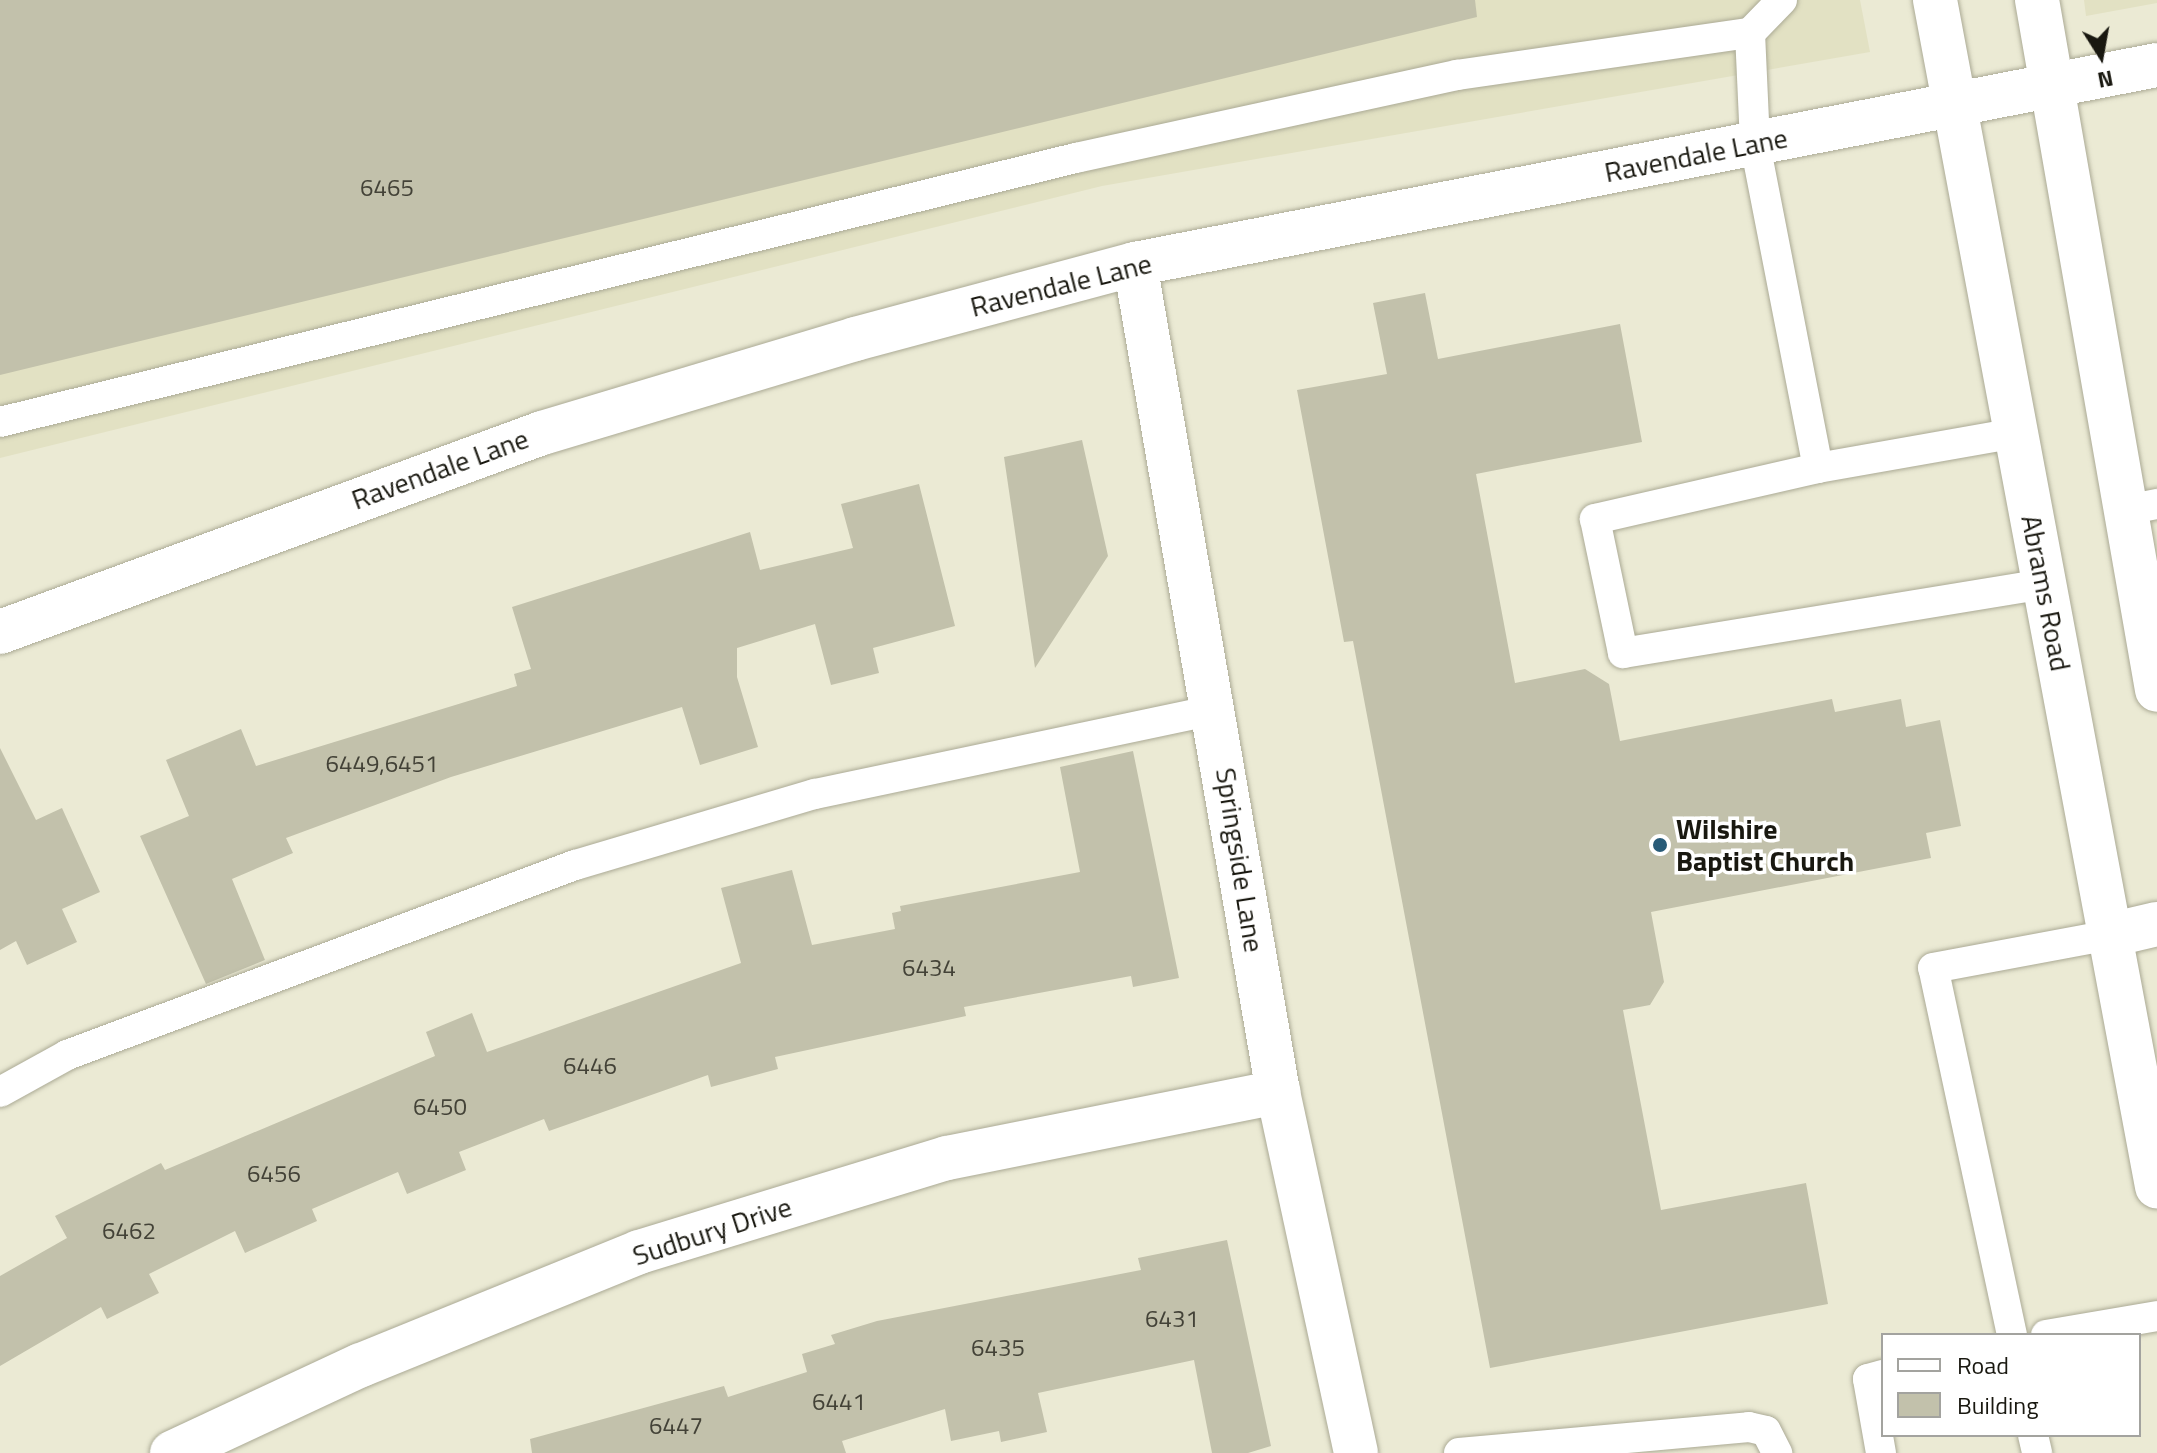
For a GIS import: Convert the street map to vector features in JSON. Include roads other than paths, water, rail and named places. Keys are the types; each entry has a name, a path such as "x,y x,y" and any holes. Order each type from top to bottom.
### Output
{"street":[{"name":"Abrams Road","path":"1935,0 2157,1186"},
{"path":"2037,0 2051,85 2141,507 2157,690"},
{"name":"Ravendale Lane","path":"0,632 542,433 855,339 1135,264 2157,65"},
{"name":"Springside Lane","path":"1135,264 1215,710 1278,1092 1356,1453"},
{"path":"2110,935 2157,924"},
{"name":"Sudbury Drive","path":"172,1453 361,1365 639,1252 947,1158 1278,1092"}],"lane":[{"path":"0,422 1076,158 1457,75 1750,33 1782,0"},
{"path":"1750,33 1755,144 1818,468"},
{"path":"2016,433 1818,468 1595,519 1623,653 2045,584"},
{"path":"0,1092 67,1055 575,865 815,794 1215,710"},
{"path":"2012,1333 1933,968 2110,935"},
{"path":"2058,1333 2157,1316"},
{"path":"1881,1376 1868,1379 1881,1453"},
{"path":"1459,1453 1749,1427 1766,1431 1777,1453"}],"place":[{"name":"Wilshire Baptist Church","path":"1660,845"}]}
